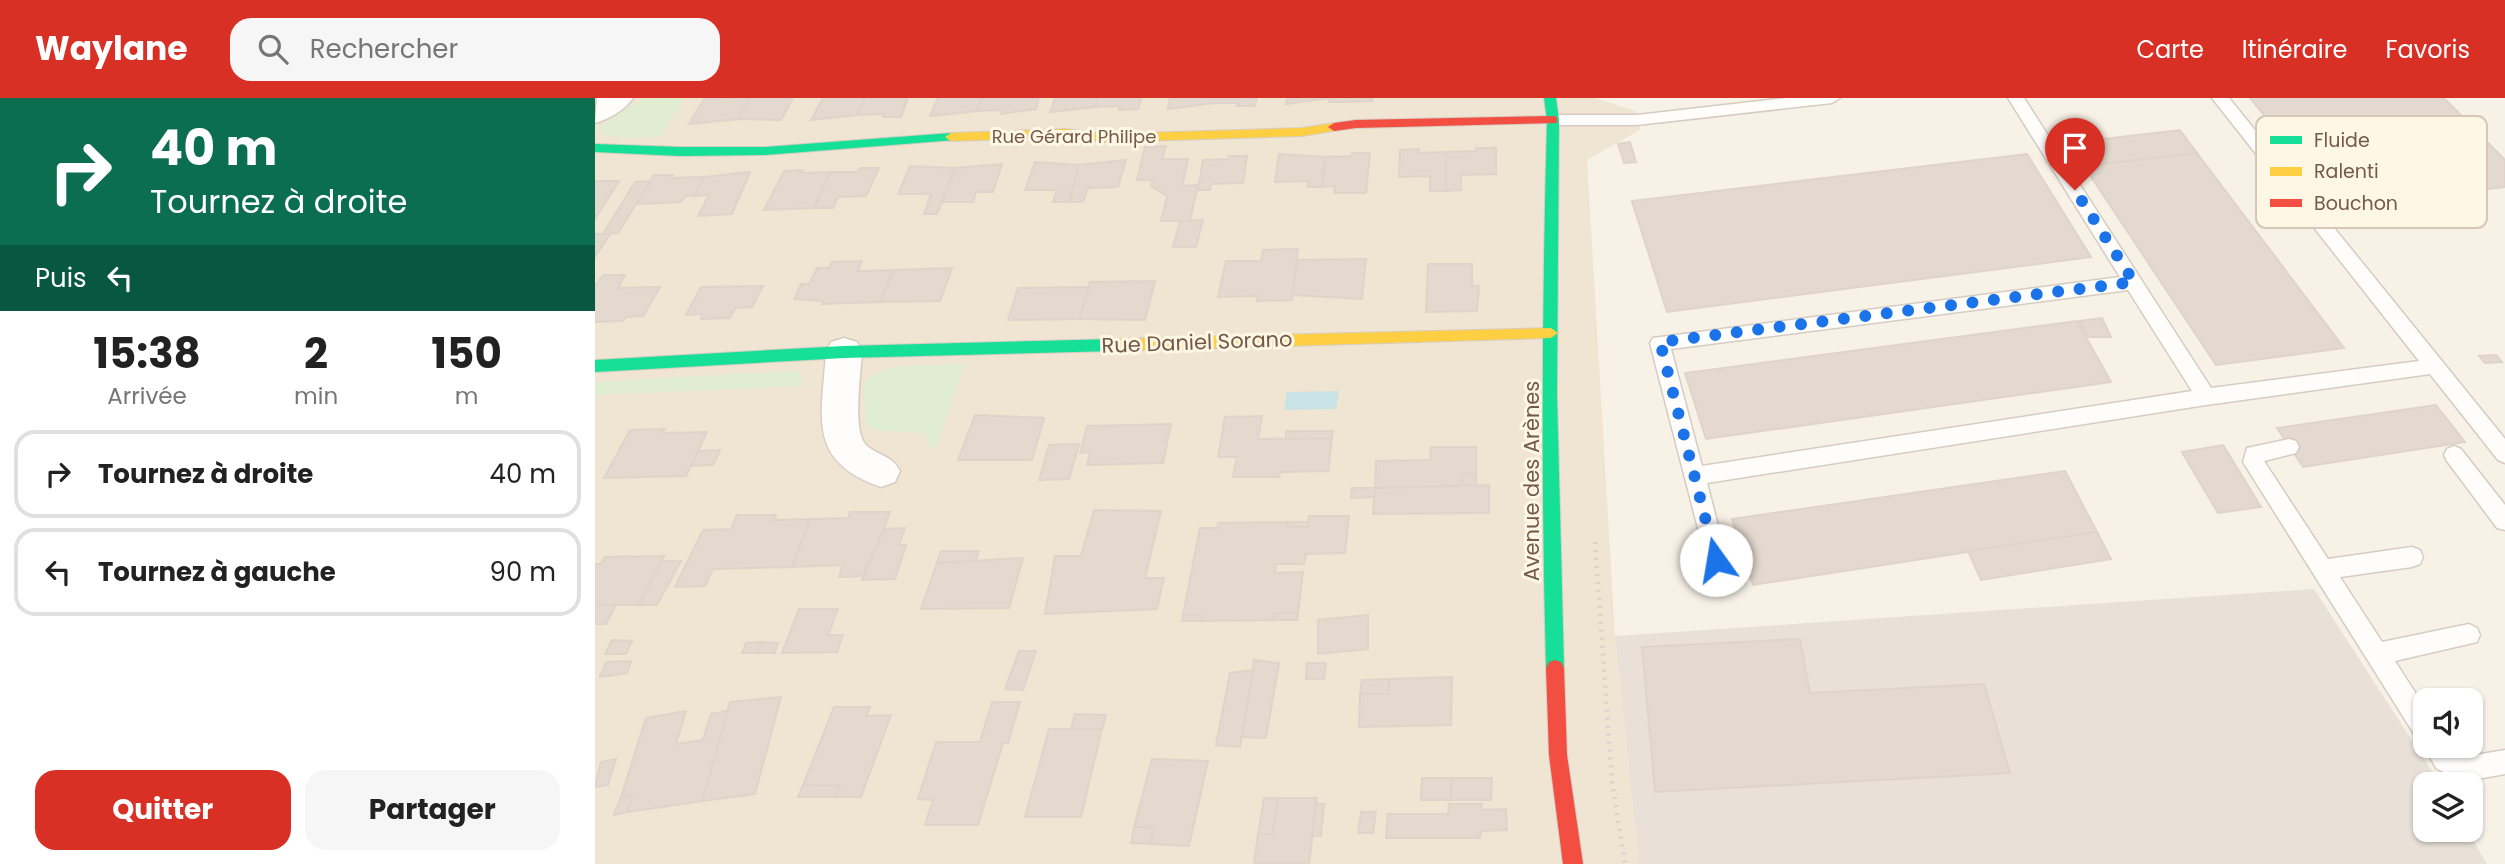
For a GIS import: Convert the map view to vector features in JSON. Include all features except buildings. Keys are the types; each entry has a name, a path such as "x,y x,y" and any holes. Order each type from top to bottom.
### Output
{"street":[{"path":"595,113 618,98"},
{"name":"Avenue des Arènes","path":"1550,98 1551,565 1558,755 1573,864"},
{"name":"Rue Gérard Philipe","path":"595,148 670,152 821,147 893,139 1065,133 1118,138 1302,132 1356,124 1552,120"},
{"name":"Rue Daniel Sorano","path":"595,366 843,352 1551,333"},
{"path":"843,352 840,434 853,456 881,471"}],"lane":[{"path":"1552,120 1637,120 1832,98"},
{"path":"2016,98 2206,397"},
{"path":"2220,98 2256,143"},
{"path":"2324,228 2505,454"},
{"path":"1716,560 1660,342 2134,282"},
{"path":"1696,476 2206,397 2435,366"},
{"path":"2289,447 2263,450 2254,454 2253,461 2413,710"},
{"path":"2454,454 2505,521"},
{"path":"2323,570 2412,558"},
{"path":"2377,654 2469,635"},
{"path":"2444,758 2461,770 2505,762"}],"shaded area":[{"path":"595,98 1595,98 1635,111 1640,130 1587,160 1615,636 1639,864 595,864"},
{"path":"2314,589 2413,742 2413,758 2423,758 2432,772 2413,772 2413,842 2474,842 2487,864 1639,864 1615,636"}],"green space":[{"path":"643,98 685,98 660,137 622,138 600,134 600,126"},
{"path":"965,363 936,447 926,448 928,438 922,433 871,430 866,424 863,385 869,377 890,367"},
{"path":"800,372 803,386 595,395 595,382"}],"water":[{"path":"1339,391 1336,409 1284,410 1287,392"}],"traffic: fast":[{"path":"1550,98 1553,120 1550,462 1555,668"},
{"path":"595,148 737,152 951,137"},
{"path":"595,366 844,352 1115,345"}],"traffic: slow":[{"path":"951,137 1065,133 1105,138 1302,132 1334,127"},
{"path":"1115,345 1551,333"}],"traffic: jam":[{"path":"1334,127 1356,124 1553,120"},
{"path":"1555,668 1558,755 1573,864"}],"route":[{"path":"1716,560 1660,342 2134,282 2075,190"}]}
